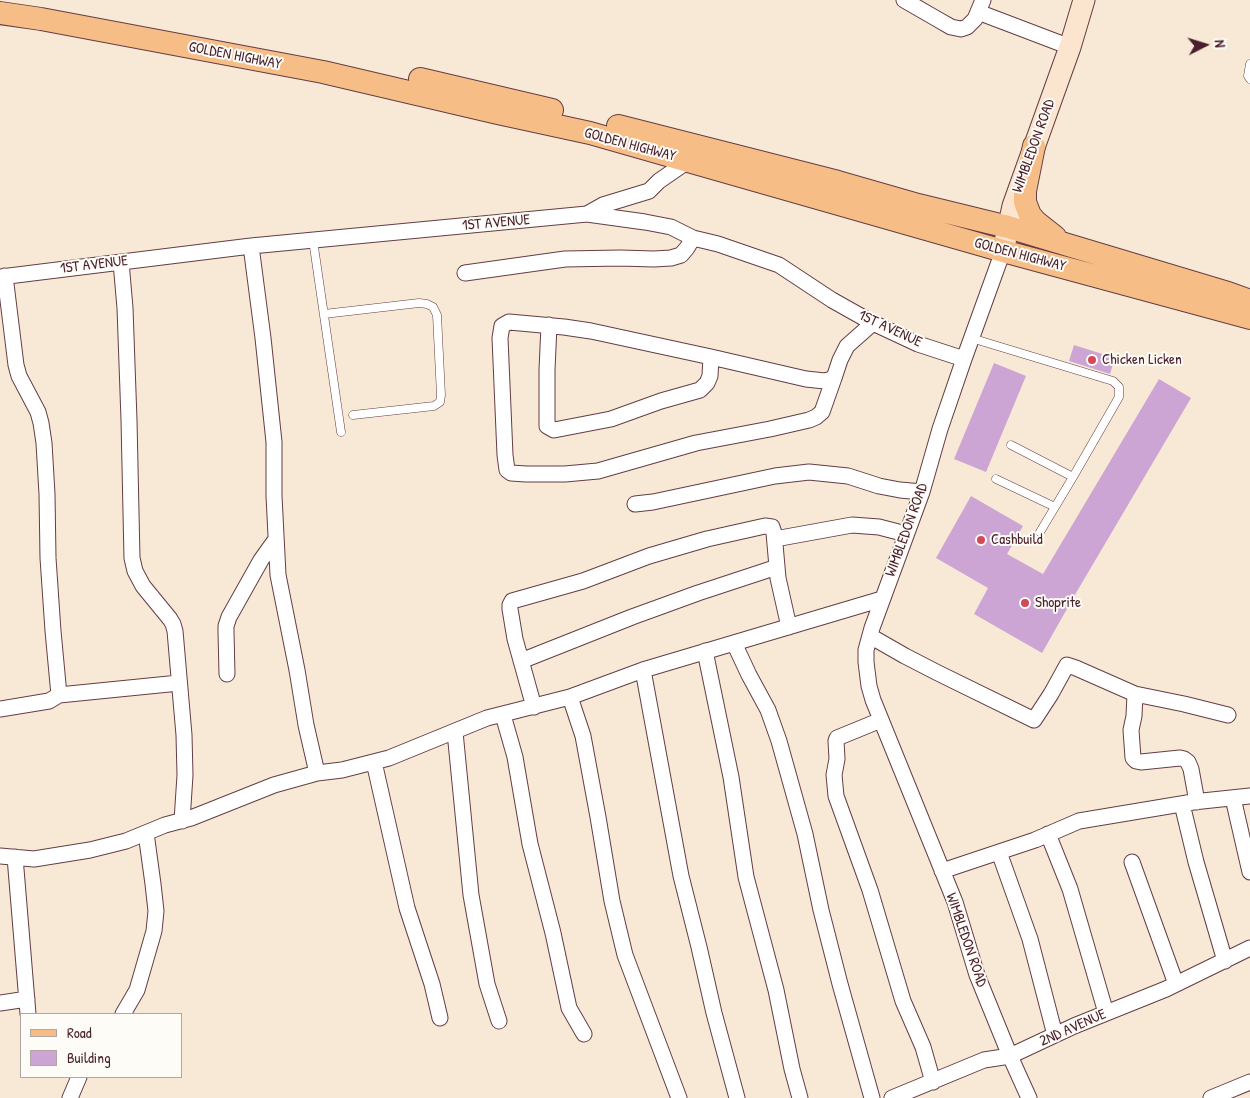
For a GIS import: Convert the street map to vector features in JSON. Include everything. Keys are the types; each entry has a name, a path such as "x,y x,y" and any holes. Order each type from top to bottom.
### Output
{"main road":[{"name":"GOLDEN HIGHWAY","path":"17,0 46,7 326,58 680,141 1008,227 1250,301"},
{"name":"GOLDEN HIGHWAY","path":"0,13 323,72 590,133 1003,251 1250,318"},
{"path":"1034,146 1025,202 1030,215 1036,222 1065,244"}],"street":[{"path":"904,0 936,19 961,29 967,27 975,19 981,6 1070,47"},
{"name":"WIMBLEDON ROAD","path":"1029,1098 977,975 955,902 881,720 869,686 866,670 866,650 882,599 922,492 940,429 971,338 1003,251 1013,206 1070,47 1084,0"},
{"path":"587,214 604,205 648,191 688,161"},
{"name":"1ST AVENUE","path":"3,277 251,246 587,214 671,227 693,238 718,244 779,265 832,300 873,323 918,344 964,359"},
{"path":"465,273 565,259 620,258 654,260 672,258 681,255 693,238"},
{"path":"251,246 274,442 278,575 298,670 306,725 317,773"},
{"path":"121,262 125,308 132,558 135,571 143,586 173,624 175,631 186,775 182,821"},
{"path":"3,277 16,365 24,386 38,412 42,430 47,494 48,558 59,695"},
{"path":"834,378 825,381 806,379 591,331 512,322 502,326 500,338 507,470 511,473 526,474 566,474 598,471 696,443 809,420 822,412 834,378 840,360 847,346 873,323"},
{"path":"549,325 546,370 546,420 547,426 554,430 611,420 661,401 700,390 707,383 710,376 711,357"},
{"path":"635,504 653,502 775,476 810,472 848,476 878,486 922,492"},
{"path":"775,539 852,525 879,527 906,534"},
{"path":"534,707 510,618 510,605 512,601 583,581 649,556 707,539 765,526 772,527 775,539 778,578 789,627"},
{"path":"228,674 226,626 229,617 276,539"},
{"path":"521,661 665,605 777,567"},
{"path":"8,857 34,859 90,850 126,841 165,825 190,818 274,784 389,758 487,718 570,697 643,670 853,606 882,599"},
{"path":"870,636 938,673 1034,720 1067,666 1076,668 1135,694 1184,704 1228,716"},
{"path":"734,643 768,710 779,741 805,834 840,984 872,1098"},
{"path":"705,651 731,777 746,877 776,990 792,1069 800,1098"},
{"path":"643,670 681,876 714,1013 737,1098"},
{"path":"0,709 49,701 59,695 179,683"},
{"path":"1135,694 1131,730 1133,758 1141,762 1180,758 1188,762 1191,769 1189,803 1196,862 1225,960"},
{"path":"570,697 583,736 612,901 625,955 679,1098"},
{"path":"503,715 515,757 530,844 553,933 569,1008 584,1034"},
{"path":"881,720 837,738 837,759 834,775 836,796 870,890 903,1001 922,1046 933,1082"},
{"path":"455,732 471,895 487,984 499,1022"},
{"path":"374,762 407,908 432,984 440,1018"},
{"path":"942,871 999,852 1079,821 1189,803 1250,796"},
{"path":"1233,798 1250,872"},
{"path":"124,1013 137,990 154,931 156,912 154,884 146,833"},
{"path":"1048,834 1070,889 1106,1013"},
{"path":"0,845 8,857 27,1007 0,1003"},
{"path":"999,852 1030,939 1055,1034"},
{"path":"1132,862 1176,984"},
{"name":"2ND AVENUE","path":"892,1098 984,1060 1010,1056 1055,1034 1176,984 1250,948"},
{"path":"70,1098 79,1078"},
{"path":"1211,1098 1250,1082"}],"lane":[{"path":"1250,64 1248,76 1250,79"},
{"path":"313,240 341,432"},
{"path":"324,314 419,303 433,306 436,315 440,402 434,406 353,415"},
{"path":"971,338 1113,381 1119,387 1120,396 1040,532"},
{"path":"1011,445 1073,477"},
{"path":"996,479 1055,507"}],"building":[{"name":"Chicken Licken","path":"1074,345 1115,358 1110,374 1069,361"},
{"path":"994,363 1026,376 986,472 954,459"},
{"path":"1159,379 1191,398 1042,653 974,614 988,588 936,558 971,496 1023,526 1007,554 1043,574"}],"place":[{"name":"Chicken Licken","path":"1092,360"},
{"name":"Cashbuild","path":"981,540"},
{"name":"Shoprite","path":"1025,603"}]}
